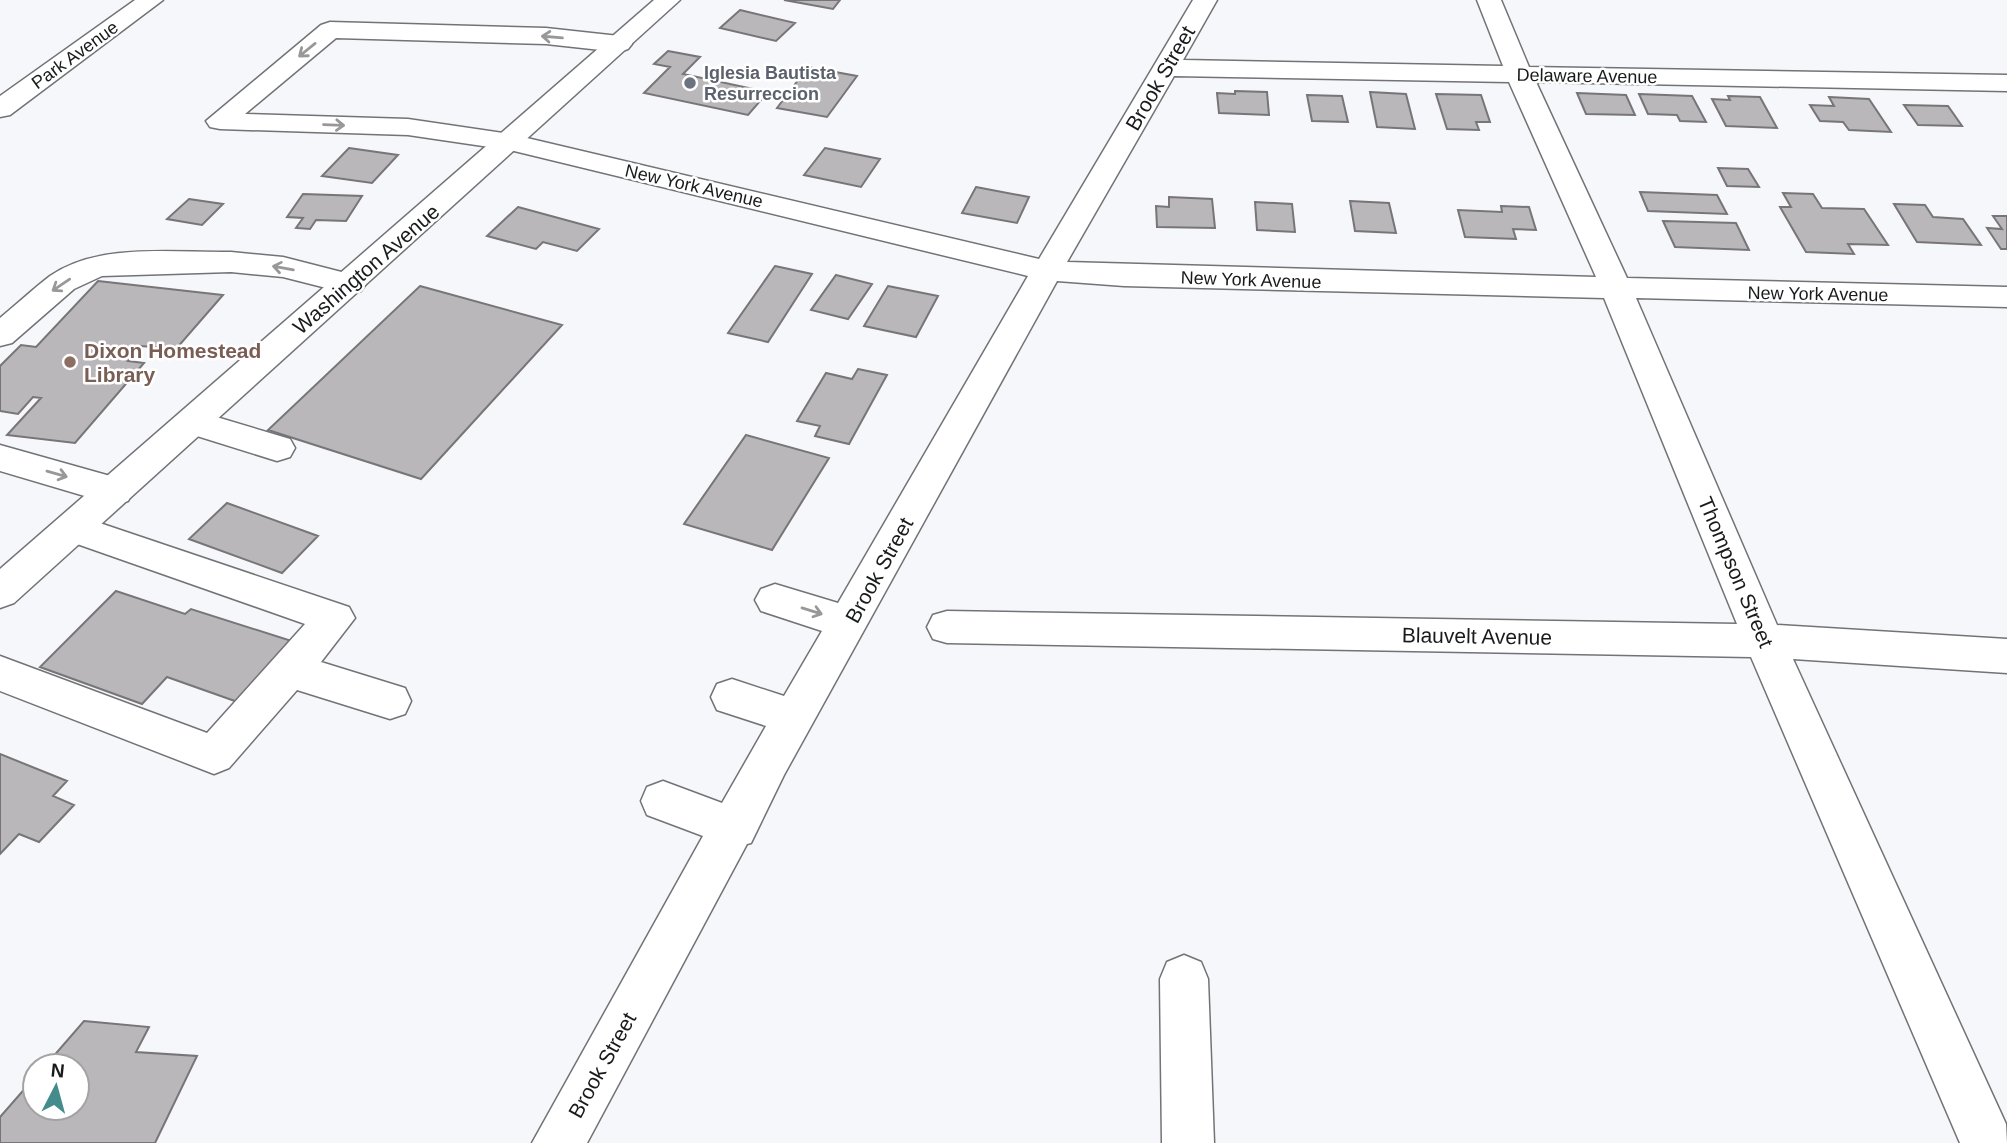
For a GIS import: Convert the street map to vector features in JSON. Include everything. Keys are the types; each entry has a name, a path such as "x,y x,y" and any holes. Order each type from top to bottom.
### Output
{"street":[{"name":"Park Avenue","path":"0,109 151,0"},
{"name":"Washington Avenue","path":"0,592 668,0"},
{"name":"Brook Street","path":"558,1143 1047,271 1205,0"},
{"name":"Thompson Street","path":"1489,0 1518,75 1617,290 1764,641 1987,1143"},
{"name":"New York Avenue","path":"620,44 546,36 330,30 220,121 408,127 510,142 1047,271 1138,277 1617,290 2007,297"},
{"name":"Delaware Avenue","path":"1167,68 2007,83"},
{"path":"0,335 63,282 96,267 138,263 231,262 283,267 349,284"},
{"path":"193,422 277,447"},
{"path":"0,457 115,491"},
{"path":"0,673 214,755 335,618 73,528"},
{"path":"775,600 849,623"},
{"name":"Blauvelt Avenue","path":"947,627 1764,641 2007,656"},
{"path":"289,670 390,701"},
{"path":"732,697 794,718"},
{"path":"663,801 735,828"},
{"path":"1184,979 1188,1143"}],"building":[{"path":"784,0 840,0 833,9"},
{"path":"740,10 795,23 776,41 720,28"},
{"name":"Iglesia Bautista Resurreccion","path":"668,51 700,57 683,74 768,92 748,115 644,93 670,67 654,64"},
{"path":"808,67 857,76 827,117 777,108"},
{"path":"1235,91 1267,92 1269,115 1219,113 1217,93 1235,94"},
{"path":"1370,92 1406,94 1415,129 1377,127"},
{"path":"1577,93 1626,95 1635,115 1586,114"},
{"path":"1436,94 1481,95 1490,122 1476,122 1479,130 1447,129"},
{"path":"1639,94 1692,96 1706,122 1680,121 1677,115 1648,114"},
{"path":"1307,95 1342,96 1348,122 1312,121"},
{"path":"1728,96 1760,97 1777,128 1726,126 1712,99 1730,100"},
{"path":"1829,97 1869,99 1891,132 1849,130 1843,122 1820,121 1810,105 1834,106"},
{"path":"1904,105 1948,106 1962,126 1918,125"},
{"path":"349,148 398,155 372,183 322,176"},
{"path":"825,148 880,159 861,187 804,175"},
{"path":"1718,168 1748,169 1759,187 1727,186"},
{"path":"976,187 1029,197 1017,223 962,213"},
{"path":"1640,192 1717,195 1727,214 1648,211"},
{"path":"1783,193 1813,194 1822,208 1864,209 1888,245 1848,244 1854,254 1806,252 1780,207 1791,207"},
{"path":"303,194 362,196 346,221 316,220 310,229 296,228 303,218 287,217"},
{"path":"1169,197 1212,199 1215,228 1157,227 1156,206 1169,207"},
{"path":"189,199 223,204 202,225 167,219"},
{"path":"1350,201 1389,203 1396,233 1355,231"},
{"path":"1255,202 1292,204 1295,232 1257,230"},
{"path":"1894,204 1925,205 1933,217 1963,219 1981,245 1917,242"},
{"path":"1501,206 1529,207 1536,230 1513,229 1516,239 1465,237 1458,210 1502,212"},
{"path":"518,207 599,229 577,251 543,242 536,249 487,236"},
{"path":"1993,216 2007,216 2007,249 2001,249 1987,228 2002,229"},
{"path":"1663,221 1736,223 1749,250 1675,247"},
{"path":"775,266 812,274 768,342 728,333"},
{"path":"836,275 872,284 848,319 811,310"},
{"name":"Dixon Homestead Library","path":"98,281 223,295 176,349 141,346 128,361 144,363 75,443 7,435 41,398 33,397 18,414 0,411 0,366 21,345 36,347"},
{"path":"420,286 562,325 421,479 268,430"},
{"path":"888,286 938,296 916,337 864,326"},
{"path":"858,369 887,375 849,444 815,436 820,426 797,421 826,373 852,379"},
{"path":"746,435 829,458 772,550 684,524"},
{"path":"227,503 318,536 282,573 189,539"},
{"path":"116,591 185,614 191,609 301,644 249,706 167,677 142,704 40,667"},
{"path":"0,754 67,781 53,796 74,805 39,842 19,834 0,854"},
{"path":"84,1021 149,1027 136,1052 197,1056 155,1143 0,1143 0,1117 21,1093 21,1122 91,1122 91,1052 57,1052"}],"place":[{"name":"Iglesia Bautista Resurreccion","path":"690,83"},
{"name":"Dixon Homestead Library","path":"70,362"}]}
